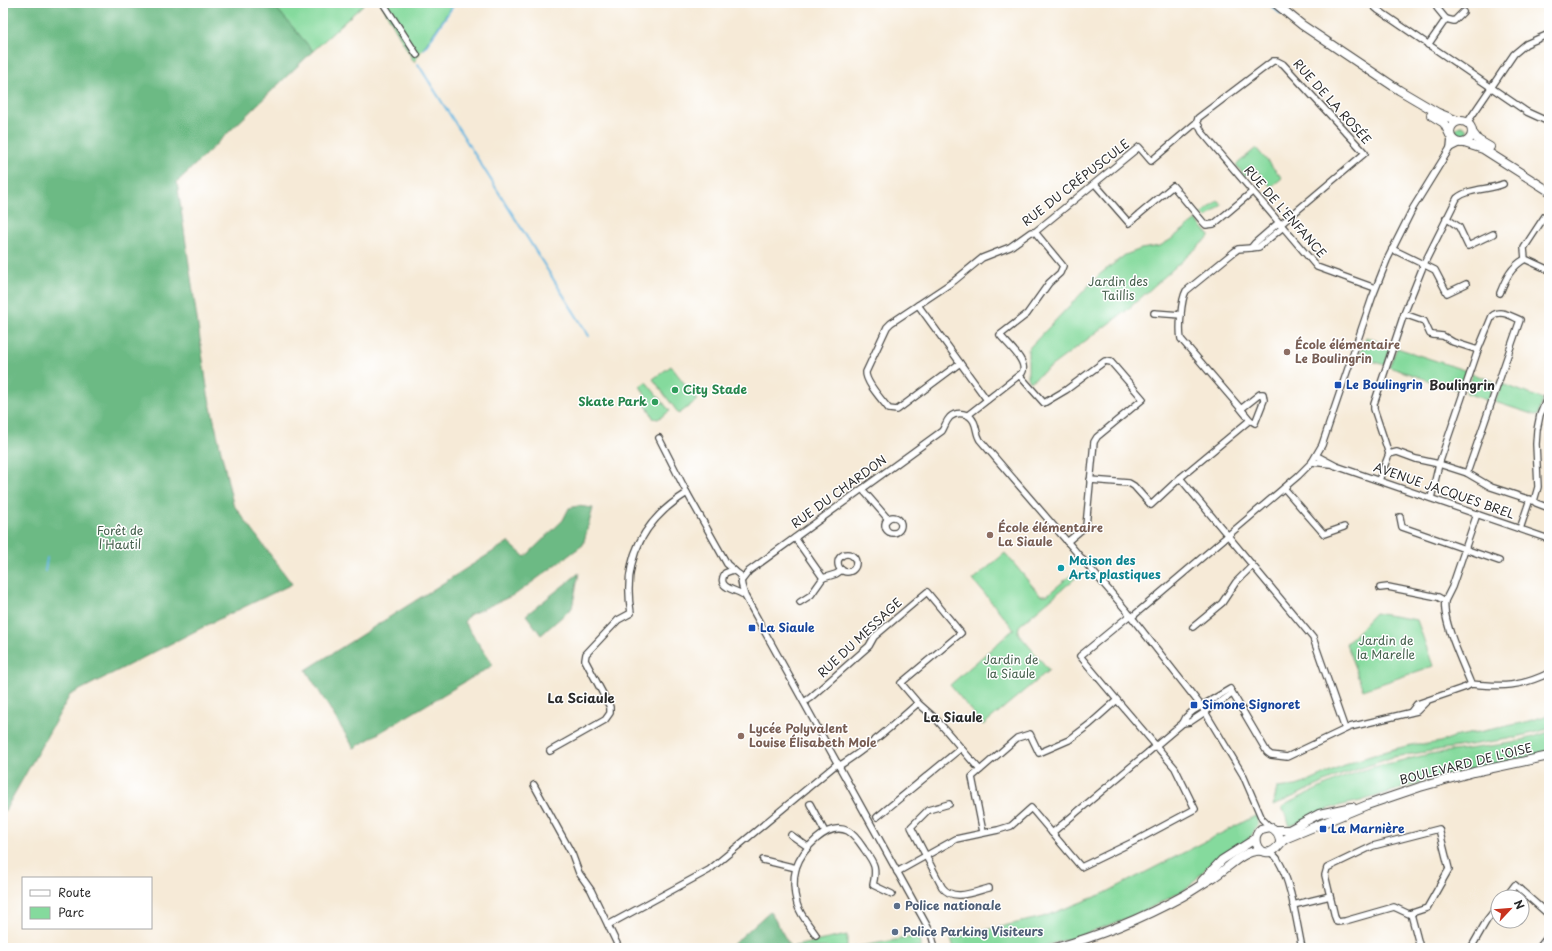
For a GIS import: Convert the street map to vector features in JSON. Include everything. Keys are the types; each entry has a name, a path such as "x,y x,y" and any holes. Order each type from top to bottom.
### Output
{"main road":[{"path":"1275,3 1302,25 1399,90 1438,113 1467,123 1479,141 1494,149 1515,168"},
{"path":"1399,90 1426,112 1444,123 1456,142 1480,148 1515,168 1549,191"},
{"path":"1451,136 1452,126 1458,121"},
{"path":"1462,143 1470,139 1472,132"},
{"name":"BOULEVARD DE L'OISE","path":"1279,844 1287,838 1367,805 1434,782 1549,756"},
{"name":"BOULEVARD DE L'OISE","path":"1273,829 1289,830 1314,816 1330,811 1367,805"},
{"path":"1055,948 1119,926 1151,912 1193,890 1224,871 1246,854 1256,851 1265,851 1273,851 1279,844 1280,837 1273,829 1265,828 1256,834 1255,839 1257,847 1265,851"},
{"path":"1193,890 1222,860 1255,839"}],"street":[{"path":"383,3 417,55"},
{"path":"1370,3 1490,88 1527,112 1549,122"},
{"path":"1437,8 1446,19 1456,21 1463,12"},
{"path":"1428,45 1446,19"},
{"path":"1467,123 1514,54 1520,48 1549,34"},
{"name":"RUE DE LA ROSÉE","path":"1197,122 1198,118 1269,64 1273,61 1278,61 1283,64 1319,101 1365,154 1280,225"},
{"name":"RUE DU CRÉPUSCULE","path":"960,362 897,410 889,409 870,384 866,375 866,372 887,327 891,323 954,281 982,258 1010,247 1031,232 1035,232 1139,147 1151,161 1197,122"},
{"name":"RUE DE L'ENFANCE","path":"1197,122 1202,132 1317,267 1375,288"},
{"path":"897,872 956,839 1011,826 1031,808 1081,867 1139,839 1195,809 1175,768 1080,656 1131,616 1284,488 1317,456 1375,288 1392,249 1413,208 1450,148 1451,136"},
{"path":"1450,148 1462,143"},
{"path":"1095,184 1129,222 1173,186 1206,225 1210,226 1252,192"},
{"path":"1379,480 1388,454 1374,409 1386,366 1404,314 1424,264 1446,218 1460,196 1497,187 1503,184"},
{"path":"1525,259 1524,248 1544,216"},
{"path":"1446,218 1459,227 1468,246 1493,234"},
{"path":"1241,409 1257,396 1263,394 1264,400 1255,423 1250,420 1181,339 1183,295 1238,249 1251,248 1255,243 1280,225"},
{"path":"1035,232 1063,266 1060,273 1049,283 1027,314 1000,335 1021,360 1024,370 1020,376 968,415 974,422 980,440 1131,616 1204,710 1243,775 1262,819 1273,829"},
{"path":"1392,249 1435,270 1447,293 1466,284"},
{"path":"1525,259 1549,270"},
{"path":"1500,292 1509,272 1517,263 1525,259"},
{"path":"918,305 987,400"},
{"path":"1154,313 1181,315"},
{"path":"1431,498 1438,464 1478,350 1490,320 1494,314 1502,313 1520,320 1467,473"},
{"path":"1404,314 1424,321 1430,334 1444,336 1453,342 1478,350"},
{"path":"1020,376 1044,403 1066,390 1108,360 1143,400 1096,437 1094,442 1086,526 1067,542"},
{"path":"1520,528 1538,487 1536,444 1537,430 1540,415 1549,393"},
{"name":"RUE DU CHARDON","path":"741,581 749,571 942,431 949,418 954,414 958,413 968,415"},
{"path":"1090,480 1129,483 1134,486 1151,505 1180,478 1250,420"},
{"path":"659,438 687,493 727,564 737,572 745,596 931,933 935,948"},
{"path":"1322,445 1325,455 1332,464"},
{"path":"1388,454 1397,452 1416,459 1467,473 1491,487 1532,500 1549,508"},
{"name":"AVENUE JACQUES BREL","path":"1317,456 1332,464 1549,539"},
{"name":"AVENUE JACQUES BREL","path":"1312,462 1332,464"},
{"path":"1180,478 1312,638 1345,729"},
{"path":"1284,488 1324,534 1344,527"},
{"path":"862,489 888,520"},
{"path":"550,751 605,720 610,713 610,707 585,660 586,654 618,620 631,613 628,591 632,559 636,549 647,528 660,512 687,493"},
{"path":"1471,684 1445,614 1445,601 1477,514"},
{"path":"1400,517 1402,528 1499,561"},
{"path":"795,538 823,578"},
{"path":"727,564 726,572 723,577 723,583 726,587 745,596"},
{"path":"1194,627 1222,603 1236,582 1252,566"},
{"path":"726,572 731,570 737,572 749,571"},
{"path":"800,602 811,595 823,578 836,574 842,570"},
{"path":"732,590 738,588 741,581"},
{"path":"1380,588 1388,587 1438,597 1445,601"},
{"name":"RUE DU MESSAGE","path":"804,702 827,684 869,646 874,637 927,592 961,633 901,683 918,703"},
{"path":"1052,833 1183,723 1186,717 1204,710 1231,691 1267,752 1271,755 1287,757 1345,729 1420,710 1427,701 1471,684 1494,686 1521,685 1549,673"},
{"path":"984,832 972,777 1017,738 1030,734 1039,753 1069,740 1117,700"},
{"path":"608,925 709,870 838,765 849,761 873,742 918,703 936,719 980,770"},
{"path":"877,817 961,748"},
{"path":"534,785 572,854 579,873 591,890 619,948"},
{"path":"810,804 825,832"},
{"path":"949,804 928,810 911,827 942,888 945,891 953,895 958,895 988,888"},
{"path":"1260,830 1262,819"},
{"path":"816,935 797,906 794,889 796,868 808,847 825,832 838,828 848,831 858,840 873,862 876,871 873,886 892,894"},
{"path":"1439,829 1449,869 1428,907 1411,914 1407,914 1394,907 1339,922 1335,917 1330,896 1325,875 1328,867 1373,846 1439,829"},
{"path":"791,835 808,847"},
{"path":"1279,844 1278,860 1287,883 1302,948"},
{"path":"1265,851 1278,860"},
{"path":"763,860 796,868"},
{"path":"1513,889 1516,885 1520,889"},
{"path":"1293,905 1330,896"},
{"path":"1530,898 1549,915"},
{"path":"1411,914 1419,946"},
{"path":"1471,948 1490,916"},
{"path":"1539,948 1549,935"}],"green space":[{"name":"Forêt de l'Hautil","path":"3,3 272,3 313,51 177,182 208,394 233,504 292,584 219,619 70,695 3,814"},
{"path":"272,3 365,3 313,51"},
{"path":"381,3 454,3 414,62"},
{"path":"1461,126 1465,128 1467,132 1465,136 1461,138 1457,136 1455,132 1457,128"},
{"path":"1256,148 1282,178 1271,187 1255,168 1245,176 1236,165"},
{"path":"1218,200 1222,205 1206,218 1202,214"},
{"name":"Jardin des Taillis","path":"1196,220 1210,236 1127,310 1030,382 1028,377 1028,349 1100,274 1125,255 1141,249 1160,246"},
{"path":"1366,337 1391,346 1385,365 1359,357"},
{"path":"1397,348 1467,371 1461,391 1389,367"},
{"name":"City Stade","path":"671,366 697,400 679,414 653,379"},
{"path":"1472,374 1494,381 1489,401 1466,393"},
{"name":"Skate Park","path":"646,382 670,411 658,419 653,418 646,406 648,400 640,386"},
{"path":"1502,384 1543,399 1538,416 1495,402"},
{"path":"578,506 593,508 583,545 516,594 469,615 464,622 493,665 354,748 306,670 508,542 525,557 563,520 569,508"},
{"name":"Jardin de la Siaule","path":"1005,553 1040,595 1047,595 1076,571 1079,575 1019,626 1018,633 1049,670 983,725 950,685 1014,629 973,580"},
{"path":"579,573 572,608 541,635 526,615"},
{"name":"Jardin de la Marelle","path":"1375,613 1417,620 1433,666 1363,690 1346,644"},
{"path":"1549,715 1549,729 1508,739 1393,757 1336,777 1273,806 1277,788 1296,786 1308,782 1357,760 1394,749 1416,744 1440,742 1454,737 1522,723"},
{"path":"1549,732 1549,752 1442,776 1361,801 1334,807 1290,826 1282,807 1337,780 1369,768 1430,754 1512,743"},
{"path":"1257,815 1258,825 1248,841 1231,850 1207,867 1188,888 1154,906 1120,921 1076,937 1037,948 954,948 951,938 1043,917 1105,893"},
{"path":"770,911 791,948 729,948"},
{"path":"847,935 847,948 790,947"},
{"path":"918,936 921,948 850,948"}],"waterway":[{"path":"424,49 455,3"},
{"path":"1267,3 1281,14"},
{"path":"418,64 589,336"},
{"path":"45,571 47,558"}],"place":[{"name":"École élémentaire Le Boulingrin","path":"1287,352"},
{"name":"Le Boulingrin","path":"1338,385"},
{"name":"City Stade","path":"675,390"},
{"name":"Skate Park","path":"655,402"},
{"name":"École élémentaire La Siaule","path":"990,535"},
{"name":"Maison des Arts plastiques","path":"1061,568"},
{"name":"La Siaule","path":"752,628"},
{"name":"Simone Signoret","path":"1194,705"},
{"name":"Lycée Polyvalent Louise Élisabeth Mole","path":"741,736"},
{"name":"La Marnière","path":"1323,829"},
{"name":"Police nationale","path":"897,906"},
{"name":"Police Parking Visiteurs","path":"895,932"}],"district":[{"name":"Boulingrin","path":"1462,385"},
{"name":"La Sciaule","path":"581,698"},
{"name":"La Siaule","path":"953,717"}]}
